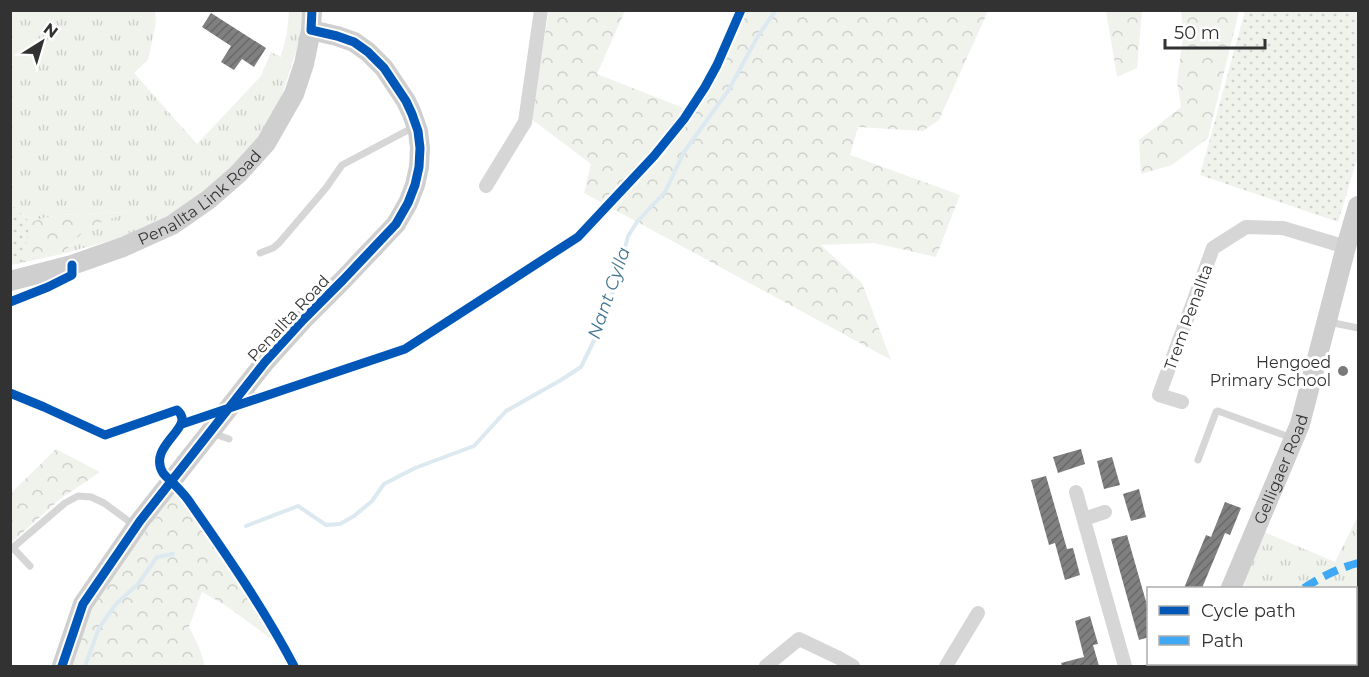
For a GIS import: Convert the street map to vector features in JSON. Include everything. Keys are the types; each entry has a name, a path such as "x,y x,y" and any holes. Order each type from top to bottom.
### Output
{"street":[{"path":"486,186 525,122 541,10"},
{"name":"Penallta Road","path":"62,666 83,604 136,526 265,362 396,224 415,185 420,148 412,114 398,89 384,68 368,52 312,20"},
{"name":"Penallta Link Road","path":"10,281 72,265 123,247 172,225 208,200 238,174 266,143 294,94 304,64 312,20"},
{"name":"Gelligaer Road","path":"1231,587 1300,424 1346,247 1359,207"},
{"name":"Trem Penallta","path":"1182,402 1159,395 1213,248 1246,227 1283,228 1346,247"},
{"path":"1076,492 1125,666"},
{"path":"1084,519 1105,512"},
{"path":"946,666 978,613"},
{"path":"766,666 799,639 853,666"}],"lane":[{"path":"260,253 279,243 327,188 342,165 416,126"},
{"path":"1327,321 1359,328"},
{"path":"1198,460 1218,411 1294,438"},
{"path":"210,432 229,439"},
{"path":"30,566 12,549 65,503 78,496 91,497 104,503 136,526"}],"green space":[{"path":"10,11 155,11 156,23 148,60 134,73 197,144 261,76 271,52 281,57 289,11 302,11 300,39 280,101 256,140 228,172 191,201 164,218 123,237 62,254 88,227 127,212 57,215 30,222 11,203"},
{"path":"549,11 625,11 597,74 694,112 721,69 747,11 988,11 939,120 923,131 858,127 850,155 960,195 936,257 874,243 821,245 862,283 891,360 584,193 591,164 530,118"},
{"path":"1106,11 1142,11 1137,68 1117,77"},
{"path":"1181,11 1239,11 1208,138 1172,165 1141,174 1139,140 1181,107 1177,81 1183,38"},
{"path":"1245,11 1358,11 1358,156 1338,222 1200,175"},
{"path":"10,203 30,222 57,215 130,212 88,227 62,254 11,265"},
{"path":"10,203 30,222 23,262 11,265"},
{"path":"56,449 100,472 60,499 11,543 11,493"},
{"path":"177,490 189,500 245,581 278,636 270,638 225,605 202,592 189,627 205,666 73,666 92,605"},
{"path":"1358,516 1358,666 1250,666 1357,665 1357,587 1241,587 1264,532 1335,562"}],"building":[{"path":"211,13 266,48 254,67 242,59 234,70 221,62 231,46 202,27"},
{"path":"1081,449 1085,464 1058,473 1053,457"},
{"path":"1112,457 1120,485 1104,489 1097,461"},
{"path":"1046,476 1067,549 1073,548 1080,575 1065,580 1055,543 1049,545 1031,480"},
{"path":"1139,489 1146,517 1131,521 1123,494"},
{"path":"1225,502 1241,508 1230,535 1225,533 1202,587 1184,587 1206,535 1211,537"},
{"path":"1127,535 1147,605 1147,638 1139,640 1111,539"},
{"path":"1090,616 1098,644 1093,645 1099,666 1062,666 1061,663 1084,657 1075,621"}],"waterway":[{"name":"Nant Cylla","path":"246,526 298,506 326,525 340,524 372,501 384,484 415,468 474,446 506,411 581,367 602,324 616,283 628,236 637,222 665,192 684,152 728,91 758,36 776,10"},
{"name":"Nant Cylla","path":"85,666 99,628 116,604 138,584 157,557 173,554"}],"marked path":[{"path":"1306,587 1330,573 1358,563"}],"cycle path":[{"path":"62,666 83,604 140,521 265,362 396,224 415,185 420,148 418,131 406,101 384,68 368,52 354,42 311,30 312,10"},
{"path":"182,424 405,349 578,237 654,156 684,119 717,65 741,10"},
{"path":"10,302 72,275 72,265"},
{"path":"10,393 105,435 177,410 182,416 181,423 161,454 160,463 163,473 187,498 258,604 294,666"}],"place":[{"name":"Hengoed Primary School","path":"1343,371"}]}
